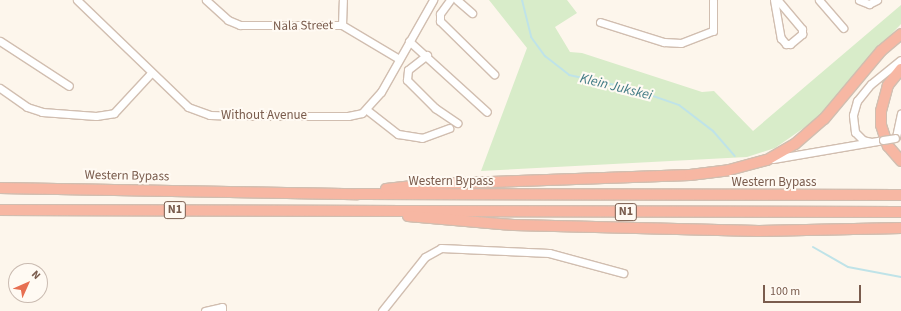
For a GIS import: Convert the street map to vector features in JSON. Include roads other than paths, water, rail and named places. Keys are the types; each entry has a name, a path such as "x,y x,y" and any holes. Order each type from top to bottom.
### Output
{"highway":[{"path":"358,194 431,184 690,175 729,170 767,160 795,144 824,119 881,51 901,34"},
{"path":"901,69 888,85 880,111 882,129 888,146 901,161"},
{"name":"Western Bypass","path":"0,188 358,194 901,195"},
{"name":"N1","path":"0,210 901,212"},
{"path":"351,210 514,225 795,232 901,228"}],"street":[{"name":"Without Avenue","path":"77,0 188,107 210,115 348,116 367,110"},
{"name":"Nala Street","path":"206,0 228,20 240,25 342,25 399,59"},
{"path":"342,25 344,0"},
{"path":"433,0 381,92 367,110 398,134 422,138 449,128"},
{"path":"450,0 440,14 440,21 494,74"},
{"path":"457,0 472,13"},
{"path":"600,22 664,42 681,43 713,31 713,0"},
{"path":"774,0 781,38 786,44 790,44 800,37 802,29 778,0"},
{"path":"819,0 843,28"},
{"path":"859,0 869,4 877,0"},
{"path":"0,41 69,86"},
{"path":"409,41 427,54 487,112"},
{"path":"427,54 408,70 407,80 435,108 457,123"},
{"path":"875,143 863,140 855,132 853,121 854,108 871,84 901,60"},
{"path":"0,88 27,107 42,112 96,116 114,113 151,73"},
{"path":"767,160 875,143 897,137 900,120"},
{"path":"382,311 425,257 441,248 549,253 623,273"},
{"path":"205,311 222,307 222,311"}],"waterway":[{"name":"Klein Jukskei","path":"522,0 531,37 545,56 569,75 633,89 679,105 713,131 735,156"},
{"name":"Klein Jukskei","path":"813,247 848,267 901,277"}]}
